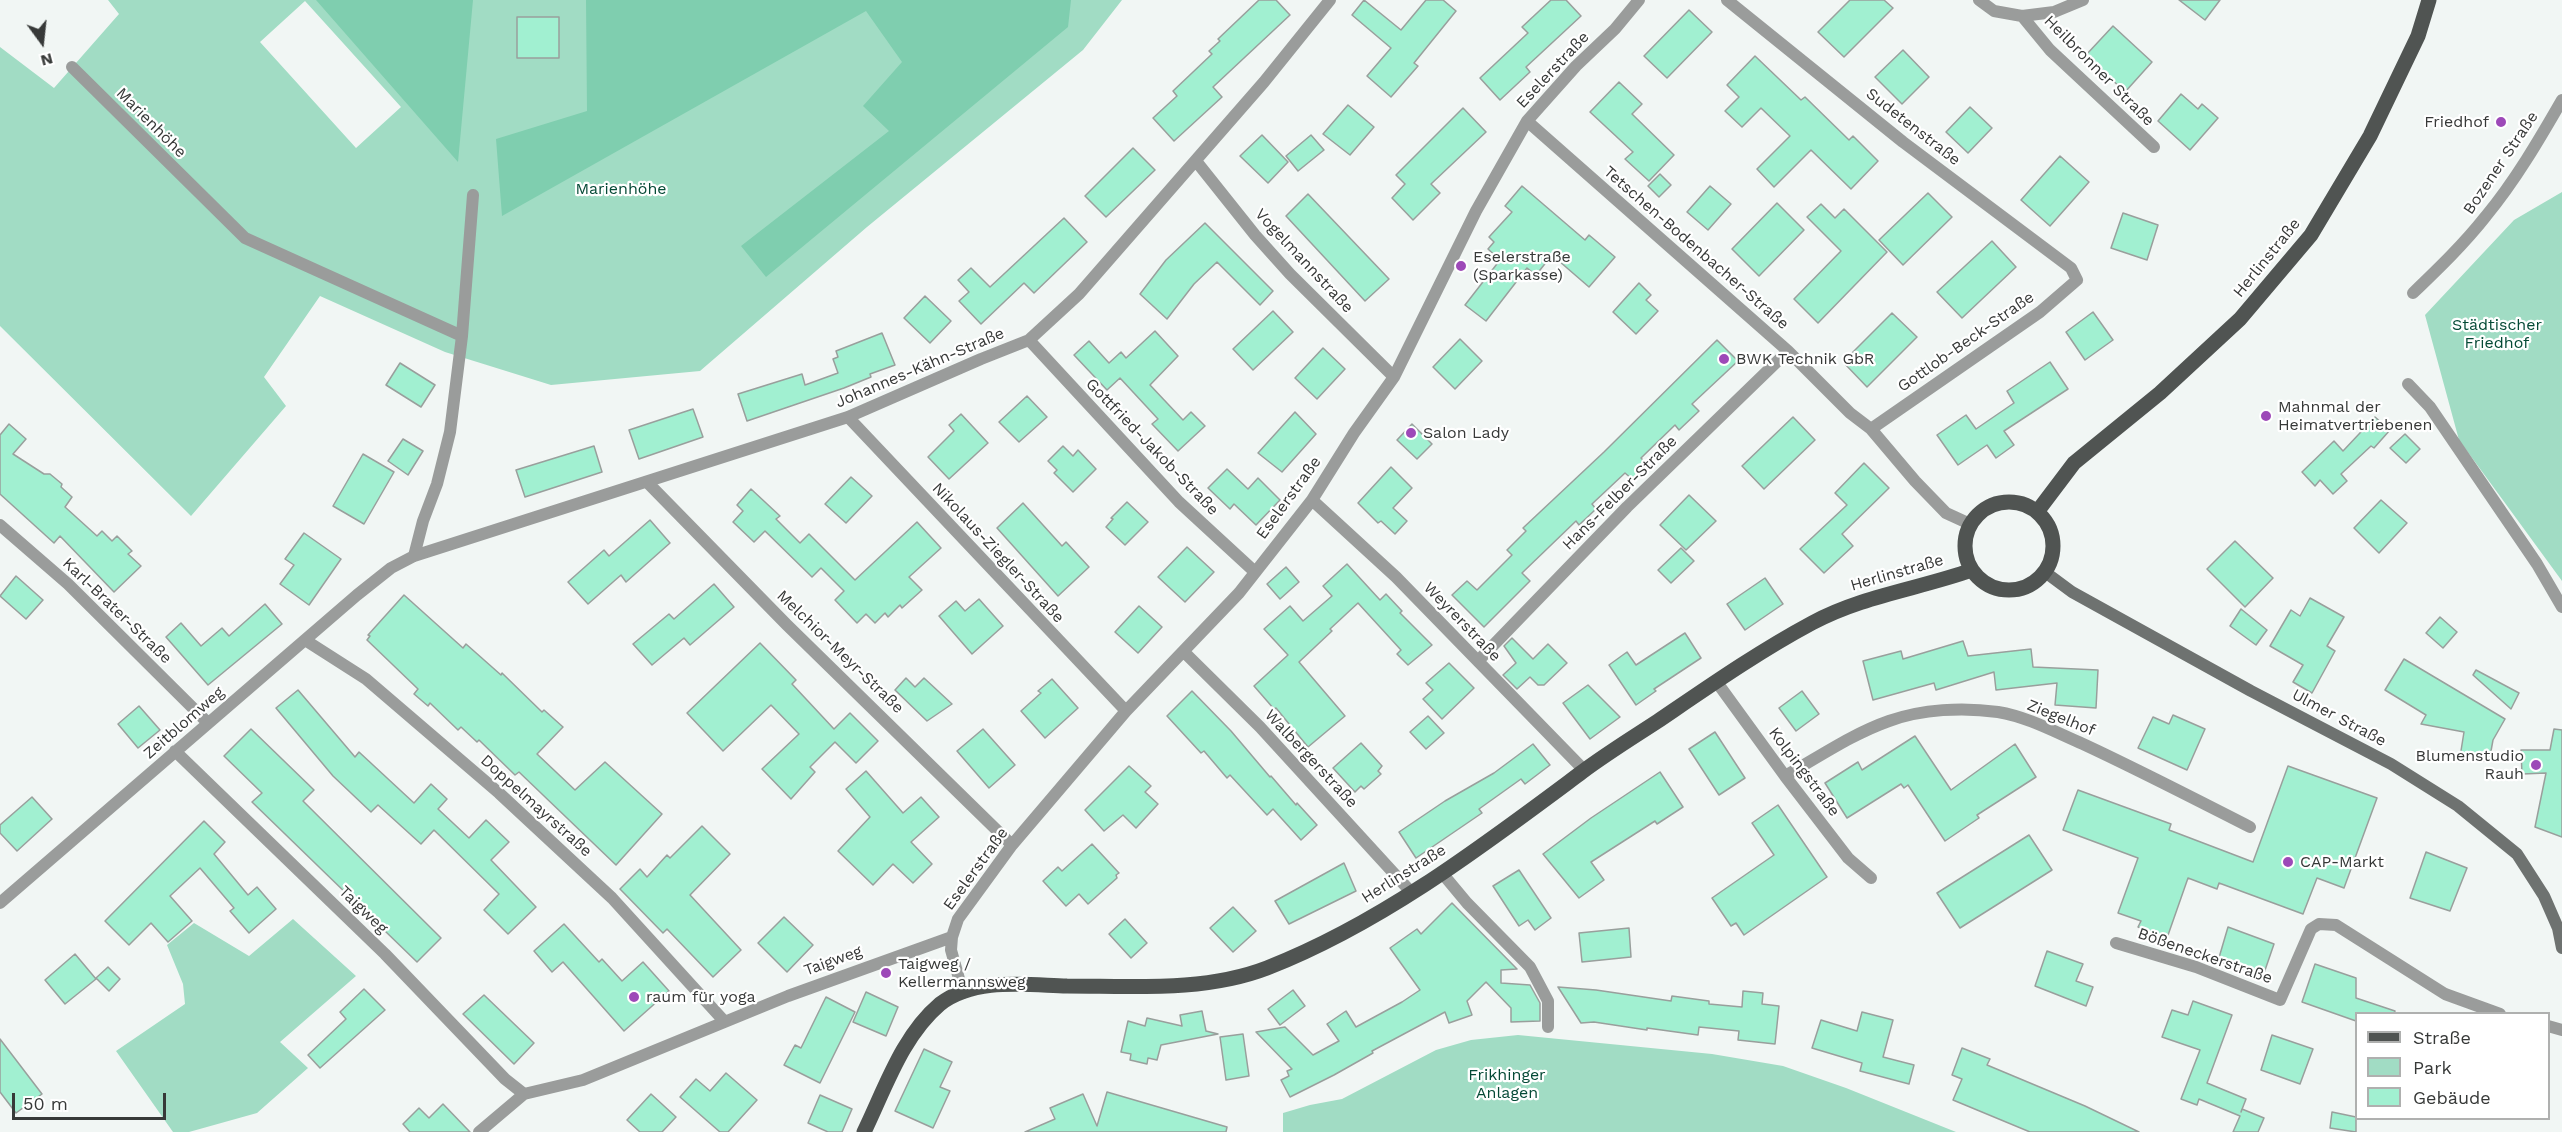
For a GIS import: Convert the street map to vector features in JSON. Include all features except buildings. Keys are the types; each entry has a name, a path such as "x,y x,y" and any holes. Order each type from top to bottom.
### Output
{"main road":[{"name":"Herlinstraße","path":"2037,512 2074,463 2160,393 2240,320 2311,235 2370,136 2418,36 2429,0"},
{"path":"2001,502 2014,502 2037,512 2051,534 2053,547 2051,560 2045,572 2035,581 2022,588 2008,590 1988,584 1972,570 1965,548 1970,525 1978,514 1989,506 2001,502"},
{"name":"Herlinstraße","path":"864,1132 902,1053 916,1030 939,1006 963,993 998,985 1187,985 1243,976 1269,967 1349,929 1442,873 1520,820 1584,770 1716,681 1814,622 1858,601 1943,580 1972,570"}],"street":[{"name":"Johannes-Kähn-Straße","path":"392,568 414,556 848,417 1029,340 1079,294 1264,82 1330,0"},
{"name":"Eselerstraße","path":"963,993 952,958 952,937 958,920 1012,845 1126,711 1239,593 1312,500 1354,433 1394,377 1476,211 1527,121 1576,66 1615,29 1639,0"},
{"name":"Sudetenstraße","path":"1727,0 1903,142 2072,268 2077,280"},
{"name":"Heilbronner Straße","path":"1979,0 1994,11 2022,16 2054,12 2083,0"},
{"name":"Heilbronner Straße","path":"2022,16 2050,50 2154,147"},
{"name":"Marienhöhe","path":"72,67 245,238 462,336"},
{"name":"Bozener Straße","path":"2412,293 2442,265 2487,216 2533,149 2562,100"},
{"name":"Tetschen-Bodenbacher-Straße","path":"1527,121 1788,351 1850,413 1871,429 1930,498 1946,513 1970,525"},
{"name":"Vogelmannstraße","path":"1196,161 1254,235 1394,377"},
{"path":"414,556 423,521 437,484 450,432 462,336 472,195"},
{"name":"Gottlob-Beck-Straße","path":"1871,429 2040,312 2077,280"},
{"name":"Gottfried-Jakob-Straße","path":"1029,340 1179,502 1255,572"},
{"name":"Hans-Felber-Straße","path":"1478,661 1627,507 1788,351"},
{"path":"2408,384 2430,408 2537,564 2562,607"},
{"name":"Nikolaus-Ziegler-Straße","path":"848,417 1126,711"},
{"name":"Melchior-Meyr-Straße","path":"647,482 787,625 1012,845"},
{"name":"Weyrerstraße","path":"1312,500 1395,577 1584,770"},
{"name":"Karl-Brater-Straße","path":"0,525 68,584 208,723"},
{"name":"Zeitblomweg","path":"0,903 392,568"},
{"name":"Ulmer Straße","path":"2045,572 2072,592 2251,691 2391,764 2458,806 2517,854 2544,896 2558,928 2562,948"},
{"name":"Doppelmayrstraße","path":"305,640 366,679 499,793 612,898 724,1021"},
{"name":"Walbergerstraße","path":"1184,651 1260,727 1411,892"},
{"name":"Kolpingstraße","path":"1716,681 1848,858 1871,878"},
{"name":"Ziegelhof","path":"1785,776 1862,733 1891,720 1927,712 1998,712 2031,721 2101,752 2250,827"},
{"name":"Taigweg","path":"175,752 385,954 505,1079 524,1094"},
{"path":"1442,873 1467,903 1530,968 1548,1001 1548,1027"},
{"name":"Bößeneckerstraße","path":"2116,943 2196,967 2280,1000 2311,929 2319,924 2336,925 2445,994 2494,1012"},
{"name":"Taigweg","path":"479,1132 524,1094 583,1080 724,1021 952,937"}],"green space":[{"path":"108,0 1122,0 1083,50 867,227 700,371 551,385 445,352 320,296 264,377 286,406 191,516 0,326 0,47 54,88 119,14","holes":["305,1 401,107 356,148 260,42"]},
{"path":"316,0 473,0 458,162"},
{"path":"586,0 1071,0 1068,27 766,277 741,246 889,131 863,106 902,62 866,11 502,216 496,139 587,111"},
{"name":"Städtischer Friedhof","path":"2562,192 2562,581 2459,440 2425,315 2514,220"},
{"path":"293,919 356,976 280,1042 308,1068 257,1113 189,1132 173,1132 116,1051 185,1004 183,984 167,945 194,923 249,956"},
{"name":"Frikhinger Anlagen","path":"1518,1035 1712,1054 1783,1066 1846,1088 1956,1132 1283,1132 1283,1113 1342,1099 1436,1050 1471,1040"}],"place":[{"name":"Friedhof","path":"2501,122"},
{"name":"Eselerstraße (Sparkasse)","path":"1461,266"},
{"name":"BWK Technik GbR","path":"1724,359"},
{"name":"Mahnmal der Heimatvertriebenen","path":"2266,416"},
{"name":"Salon Lady","path":"1411,433"},
{"name":"Blumenstudio Rauh","path":"2536,765"},
{"name":"CAP-Markt","path":"2288,862"},
{"name":"Taigweg / Kellermannsweg","path":"886,973"},
{"name":"raum für yoga","path":"634,997"}]}
